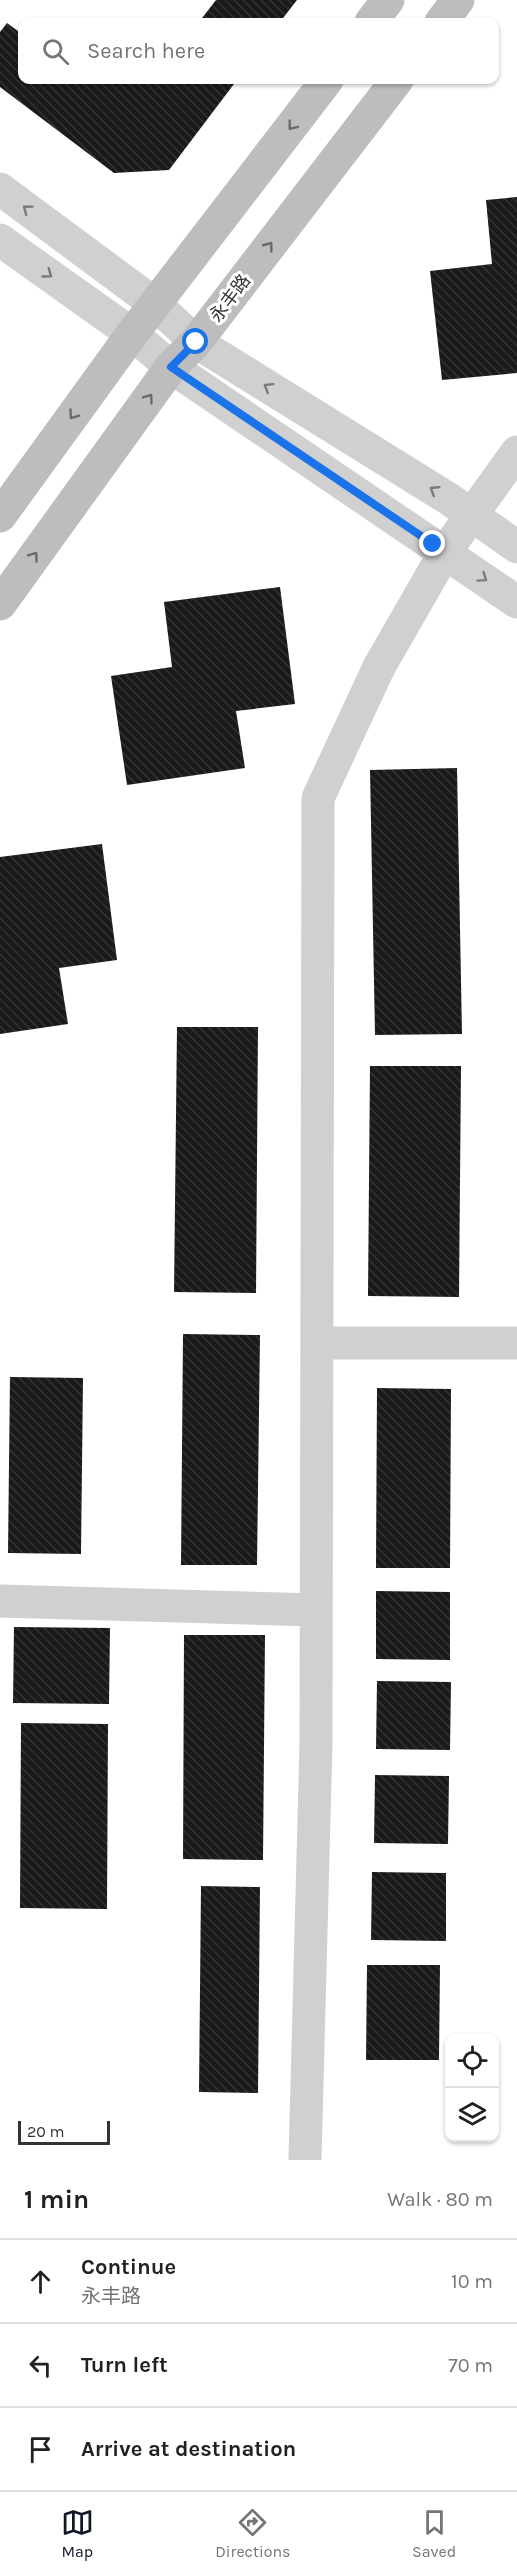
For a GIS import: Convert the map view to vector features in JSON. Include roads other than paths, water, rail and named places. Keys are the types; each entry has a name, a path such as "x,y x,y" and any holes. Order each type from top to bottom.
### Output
{"street":[{"path":"374,18 388,0"},
{"path":"444,18 458,0"},
{"path":"0,516 132,334 324,84"},
{"name":"永丰路","path":"0,604 171,367 196,342 394,84"},
{"path":"0,189 155,304 196,342 471,515 517,547"},
{"path":"0,240 132,334 171,367 517,602"},
{"path":"305,2160 316,1743 318,798 379,667 445,552 517,452"},
{"path":"317,1343 517,1343"},
{"path":"0,1601 316,1610"}]}
